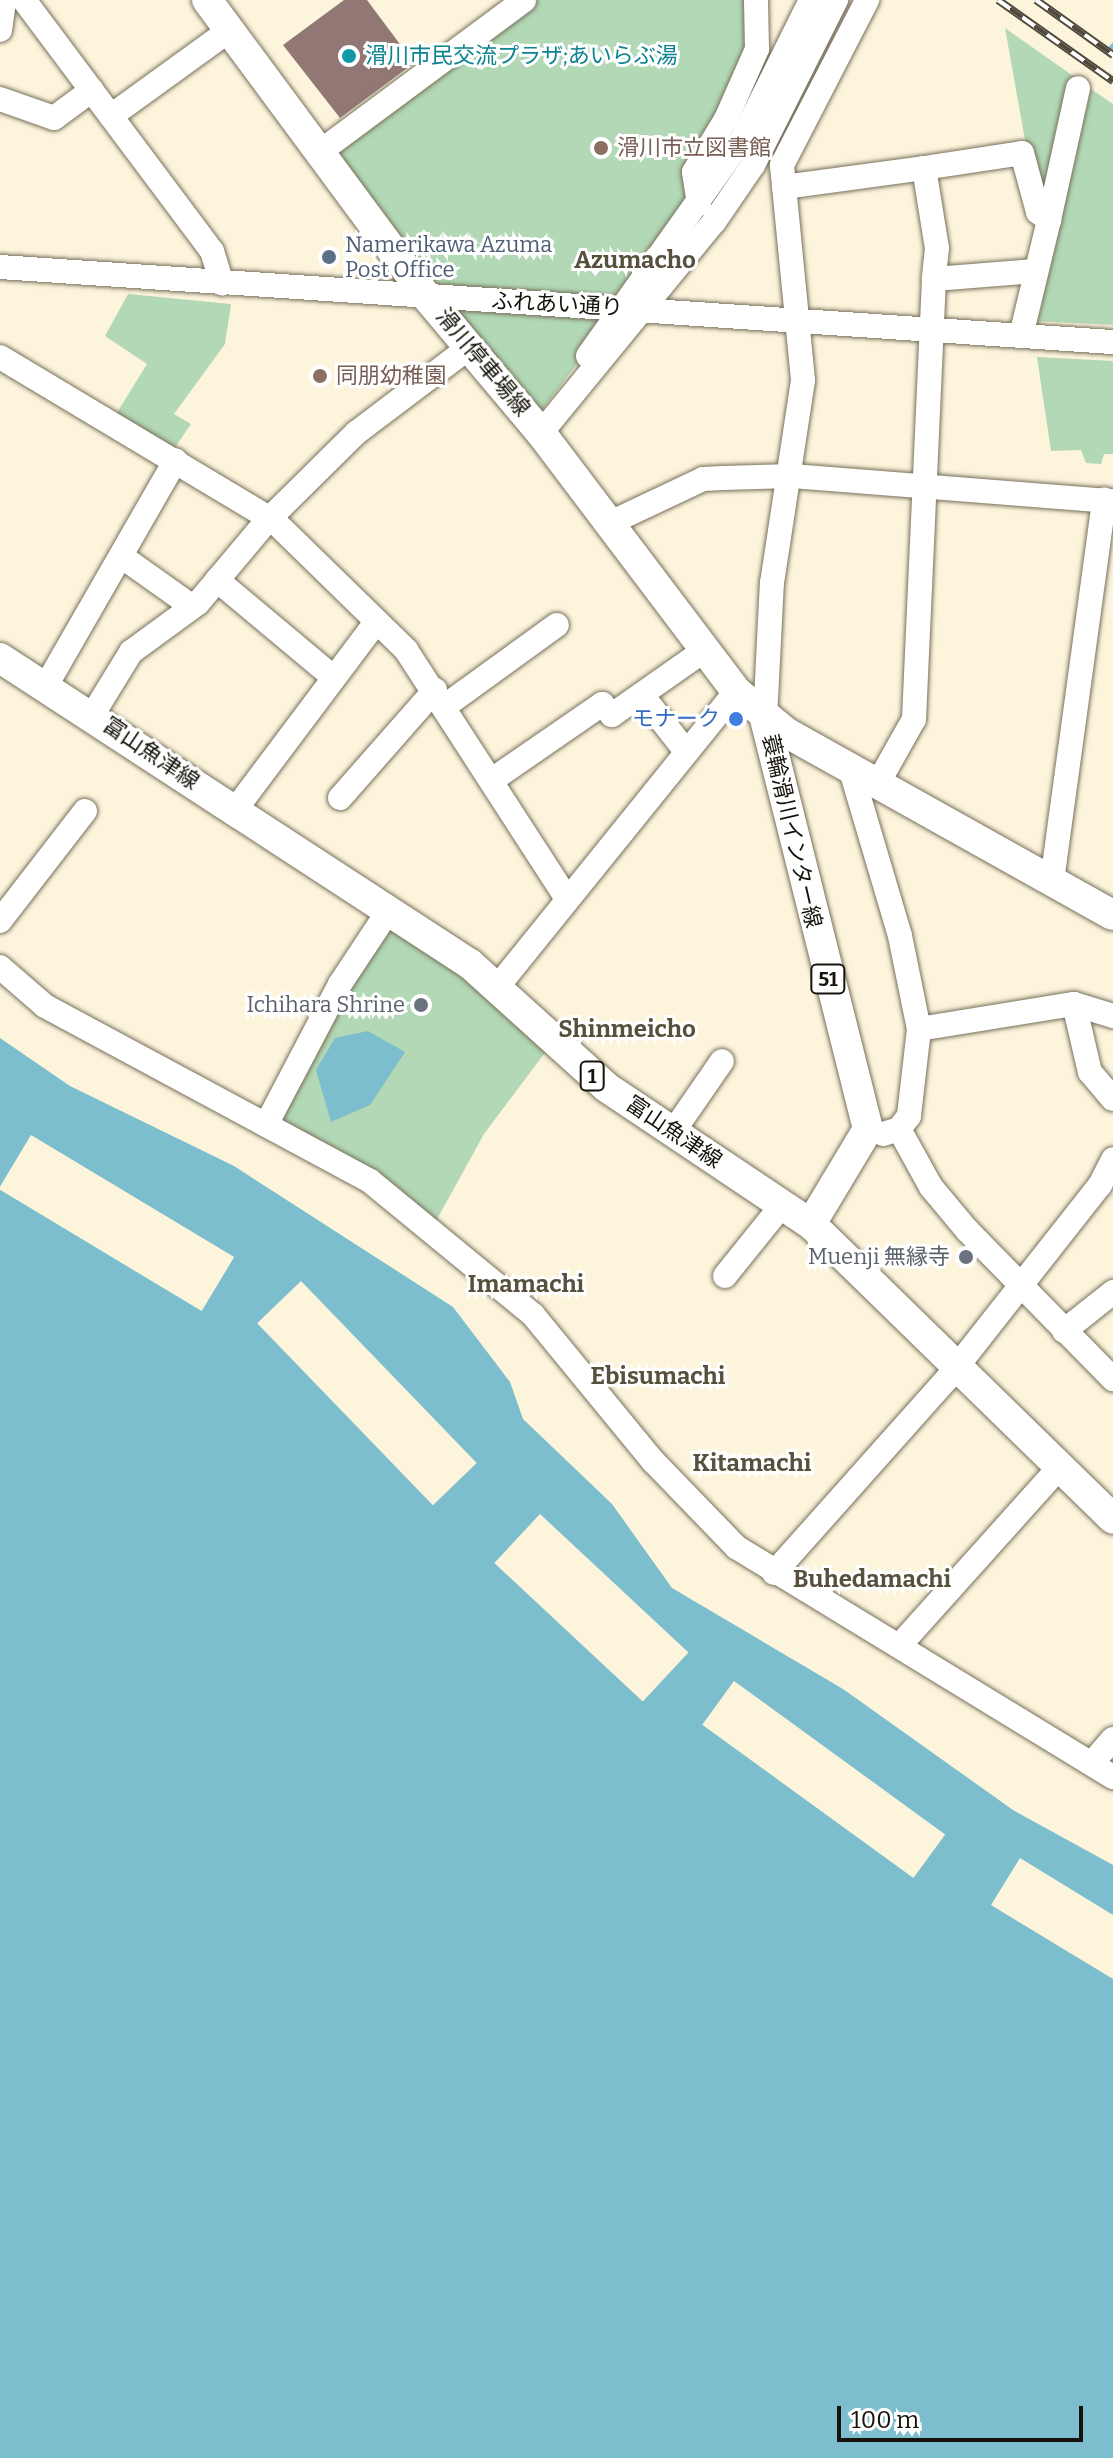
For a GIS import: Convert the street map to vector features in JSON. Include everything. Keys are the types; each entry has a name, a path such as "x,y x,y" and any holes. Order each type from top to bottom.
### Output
{"main road":[{"name":"滑川停車場線","path":"207,0 426,296 536,427 736,691 765,719"},
{"name":"富山魚津線","path":"0,658 93,714 499,985 561,1052 673,1132 811,1224 1058,1469 1113,1519"},
{"name":"蓑輪滑川インター線","path":"765,719 1113,915"},
{"name":"蓑輪滑川インター線","path":"765,719 866,1139"},
{"path":"811,1224 866,1139"}],"street":[{"path":"0,30 4,0"},
{"path":"24,0 212,251 222,283"},
{"path":"321,151 524,0"},
{"path":"699,204 694,172 726,119 757,49 756,0"},
{"path":"635,308 741,141 811,0"},
{"path":"536,427 753,165 836,0"},
{"path":"765,719 772,583 792,476 803,380 782,165 867,0"},
{"path":"111,116 230,30"},
{"path":"1021,336 1078,88"},
{"path":"0,99 54,118 92,90"},
{"path":"784,187 1022,153 1038,212 1049,220"},
{"path":"878,783 914,719 921,486 937,248 924,168"},
{"name":"ふれあい通り","path":"0,267 1113,342"},
{"path":"934,279 1036,271"},
{"path":"93,714 131,652 217,580 356,433 471,346"},
{"path":"0,357 274,521 377,621 440,698 566,897"},
{"path":"47,684 176,460"},
{"path":"610,523 703,479 792,476 1108,500 1052,881"},
{"path":"121,556 190,605"},
{"path":"217,580 333,677"},
{"path":"235,810 377,621"},
{"path":"340,798 440,698 557,625"},
{"path":"492,780 602,704 612,715 705,650"},
{"path":"499,985 684,749 736,691"},
{"path":"645,699 684,749"},
{"path":"850,767 900,936 919,1029 909,1116 899,1129 866,1139"},
{"path":"0,921 85,811"},
{"path":"266,1125 340,984 387,913"},
{"path":"0,967 45,1006 370,1181 533,1315 653,1461 736,1547 774,1573 900,1645 1113,1777"},
{"path":"919,1029 953,1028 1074,1004 1113,1016"},
{"path":"1074,1004 1090,1072 1113,1099"},
{"path":"673,1132 722,1061"},
{"path":"899,1129 931,1187 1019,1288 1113,1379"},
{"path":"774,1573 948,1378 952,1365 1019,1288 1100,1185 1113,1159"},
{"path":"725,1276 782,1205"},
{"path":"1064,1331 1113,1292"},
{"path":"900,1645 1058,1469"},
{"path":"1092,1763 1113,1739"}],"green space":[{"path":"524,0 756,0 758,19 699,204 541,411 321,151"},
{"path":"1005,28 1076,78 1047,206 1033,185"},
{"path":"1091,89 1113,104 1113,325 1038,321"},
{"path":"128,294 231,304 225,344 174,414 191,424 172,452 115,416 147,364 105,336"},
{"path":"1037,357 1113,361 1113,454 1104,454 1101,464 1086,463 1081,450 1051,451"},
{"path":"388,923 485,993 547,1050 484,1134 436,1221 276,1121 346,986"}],"water":[{"path":"368,1031 405,1052 370,1105 331,1122 316,1070 335,1038"},
{"path":"0,1038 70,1086 234,1166 453,1307 510,1382 523,1419 612,1504 672,1588 843,1689 1013,1810 1113,1865 1113,2458 0,2458"}],"pier":[{"path":"31,1135 234,1257 202,1311 0,1190"},
{"path":"301,1281 477,1463 433,1505 257,1323"},
{"path":"540,1514 688,1652 643,1701 494,1563"},
{"path":"734,1681 945,1834 913,1878 702,1725"},
{"path":"1020,1858 1113,1915 1113,1979 991,1905"}],"building":[{"name":"滑川市民交流プラザ;あいらぶ湯","path":"344,0 367,0 414,63 340,118 283,45"}],"railway":[{"path":"998,0 1113,81"},
{"path":"1036,0 1113,55"}],"place":[{"name":"滑川市民交流プラザ;あいらぶ湯","path":"349,56"},
{"name":"滑川市立図書館","path":"601,148"},
{"name":"Namerikawa Azuma Post Office","path":"329,257"},
{"name":"同朋幼稚園","path":"320,376"},
{"name":"モナーク","path":"736,719"},
{"name":"Ichihara Shrine","path":"421,1005"},
{"name":"Muenji 無縁寺","path":"966,1257"}],"district":[{"name":"Azumacho","path":"635,261"},
{"name":"Shinmeicho","path":"627,1030"},
{"name":"Imamachi","path":"526,1285"},
{"name":"Ebisumachi","path":"658,1377"},
{"name":"Kitamachi","path":"752,1464"},
{"name":"Buhedamachi","path":"872,1580"}]}
